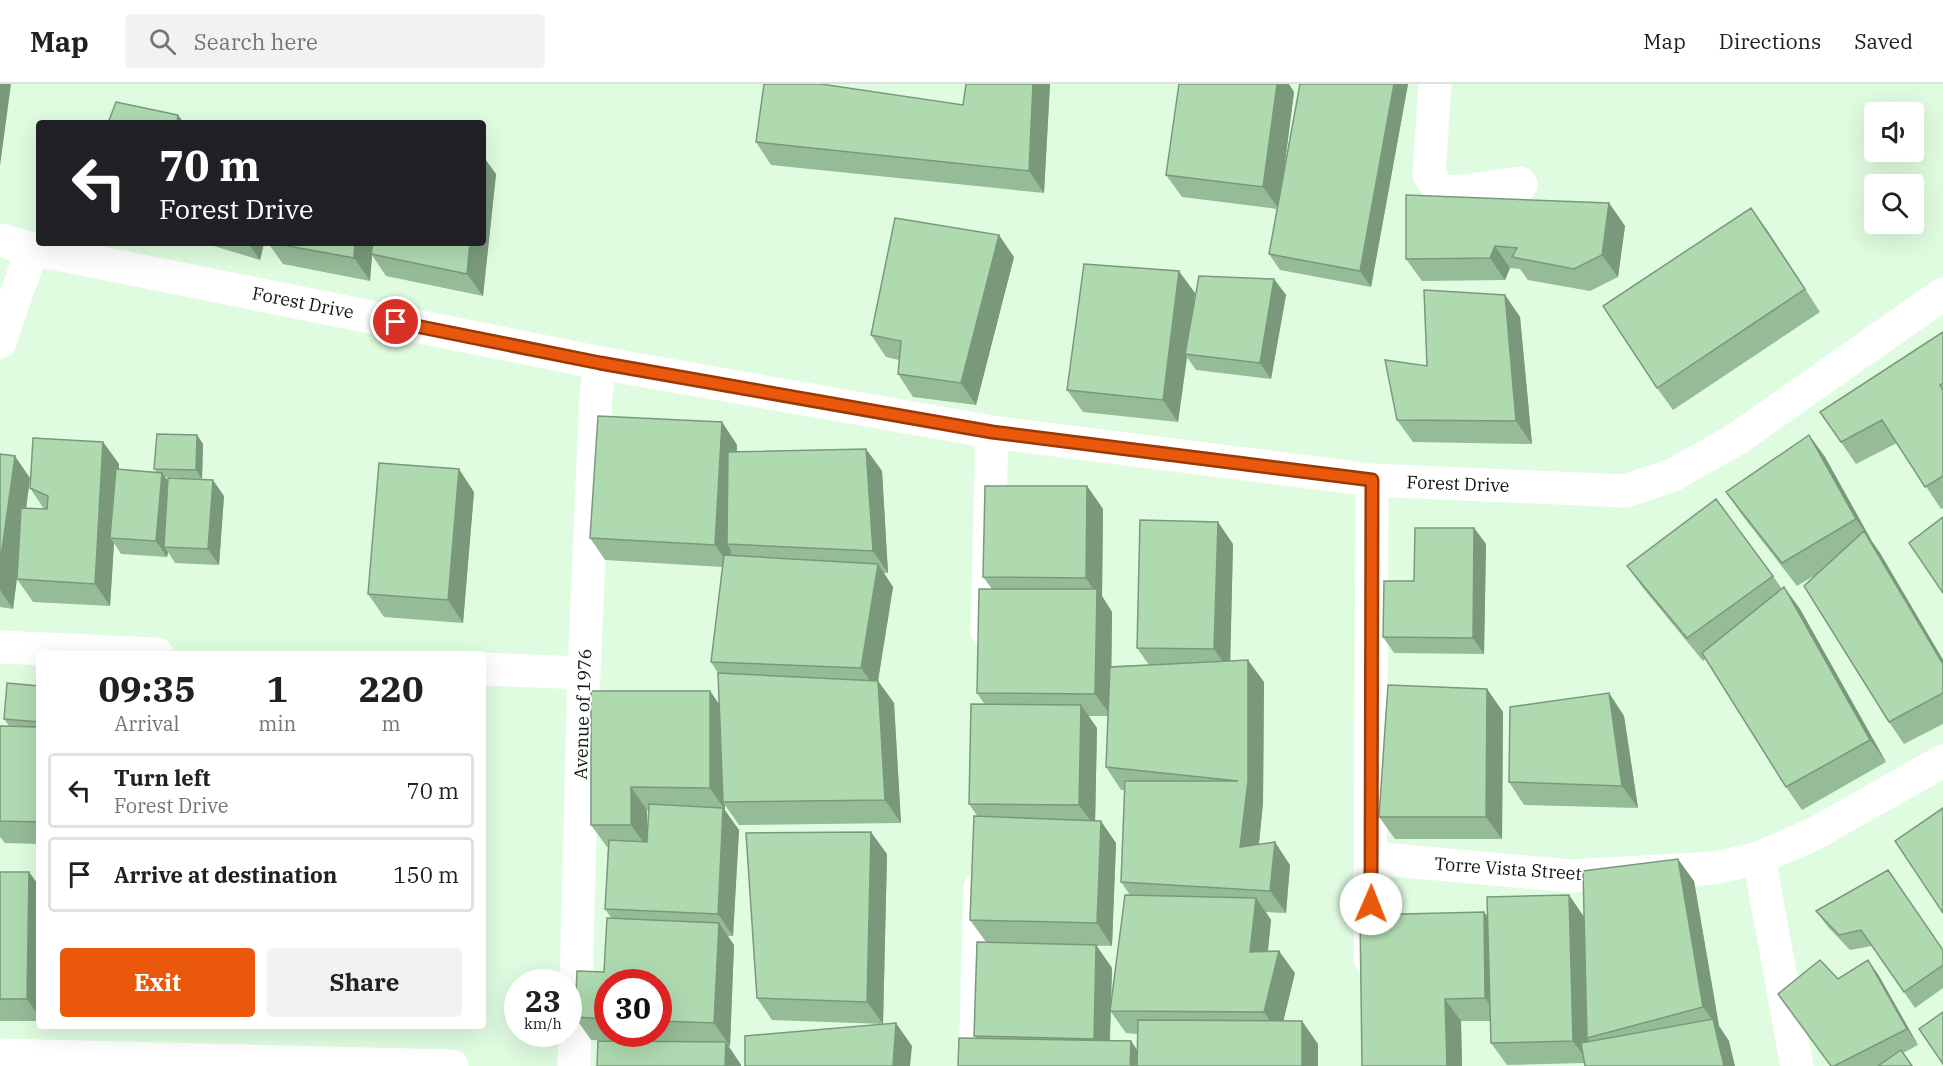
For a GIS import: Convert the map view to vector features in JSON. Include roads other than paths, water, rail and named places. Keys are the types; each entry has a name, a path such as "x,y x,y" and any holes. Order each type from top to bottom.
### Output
{"street":[{"path":"1435,84 1429,175 1442,192 1520,183 1521,185"},
{"name":"Forest Drive","path":"0,240 32,249 600,363 992,432 1372,480 1625,491 1673,474 1735,440 1943,294"},
{"path":"0,342 32,249"},
{"name":"Avenue of 1976","path":"574,1066 584,673 596,394 600,363"},
{"path":"986,659 992,432"},
{"path":"1370,985 1372,480"},
{"path":"0,647 90,651"},
{"path":"486,669 584,673"},
{"name":"Torre Vista Street","path":"1371,858 1571,876 1715,868 1758,858 1812,835 1943,761"},
{"path":"1758,858 1797,1066"},
{"path":"975,1066 981,862"},
{"path":"0,1055 452,1066"}]}
